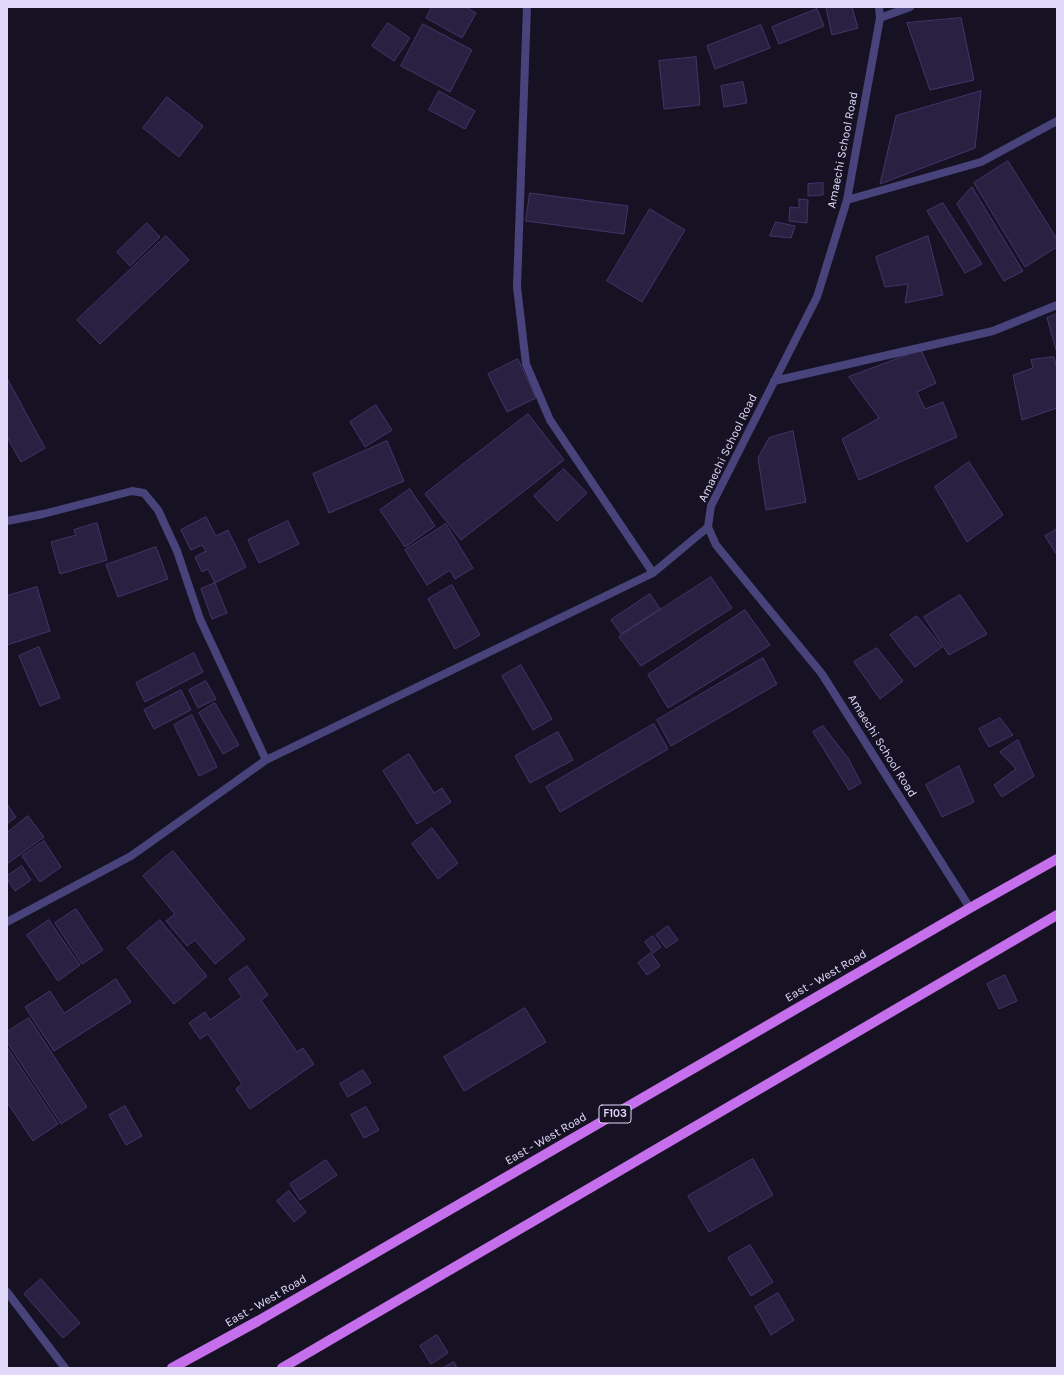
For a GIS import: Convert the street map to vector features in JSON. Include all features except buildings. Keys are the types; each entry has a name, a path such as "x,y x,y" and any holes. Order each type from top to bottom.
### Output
{"main road":[{"name":"East - West Road","path":"172,1368 258,1321 1057,859"},
{"path":"282,1368 1057,915"}],"street":[{"path":"527,7 517,287 526,364 550,420 653,573"},
{"name":"Amaechi School Road","path":"879,7 880,18 847,200 817,297 711,506 708,527 716,545 822,674 970,908"},
{"path":"880,18 910,7"},
{"path":"847,200 980,162 1057,121"},
{"path":"774,381 993,331 1057,305"},
{"path":"7,521 43,514 132,490 144,493 158,510 178,551 200,619 266,760"},
{"path":"7,922 130,856 266,760 653,573 708,527"},
{"path":"7,1292 65,1368"}]}
